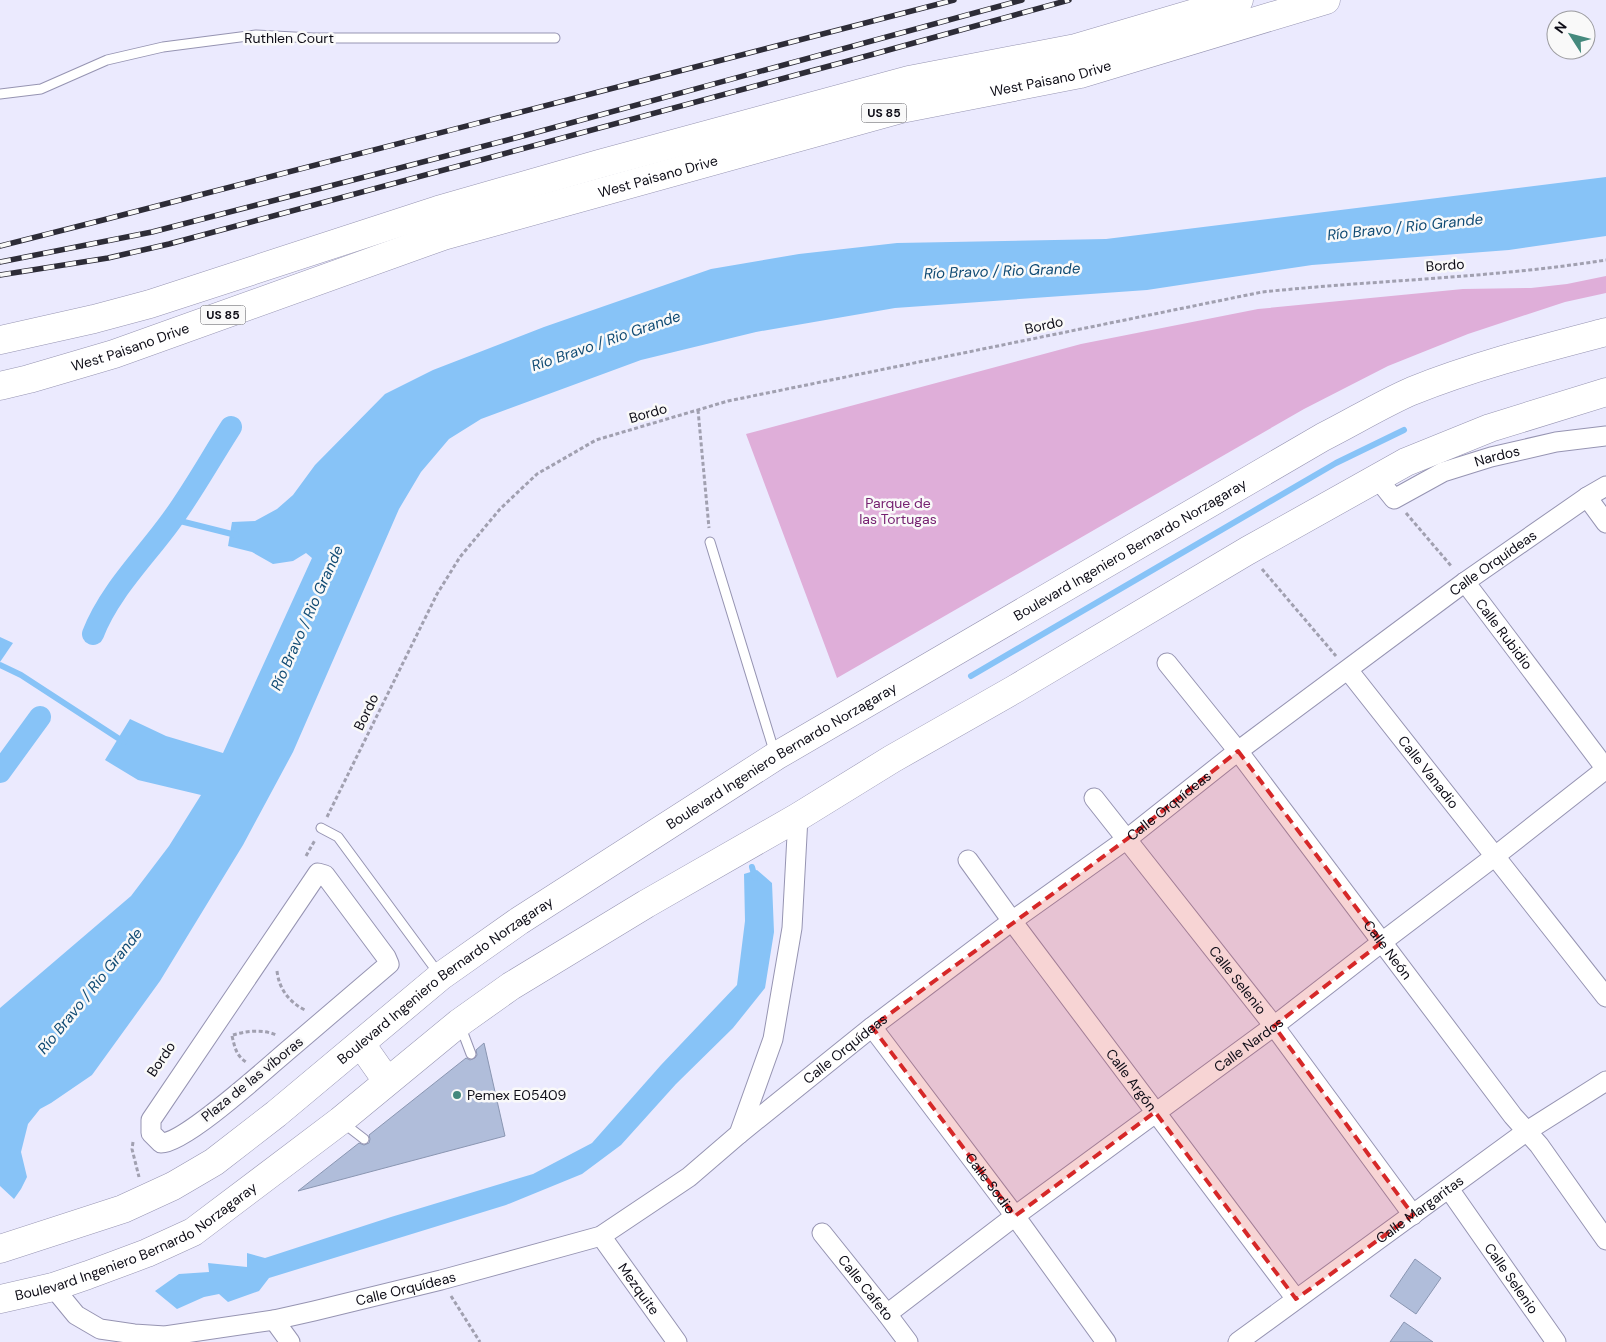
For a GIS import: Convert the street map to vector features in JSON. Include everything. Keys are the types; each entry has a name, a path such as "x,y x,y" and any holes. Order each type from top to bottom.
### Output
{"main road":[{"name":"West Paisano Drive","path":"0,340 94,319 150,304 438,210 608,161 908,80 1076,48 1239,0"},
{"name":"West Paisano Drive","path":"0,386 114,354 444,236 901,109 1080,74 1326,0"},
{"name":"Boulevard Ingeniero Bernardo Norzagaray","path":"0,1249 123,1209 173,1186 214,1162 361,1044 441,976 542,906 776,756 1324,437 1411,391 1552,346 1606,332"},
{"name":"Boulevard Ingeniero Bernardo Norzagaray","path":"0,1299 53,1287 147,1253 193,1232 340,1121 459,1023 511,986 629,914 798,817 892,759 1040,675 1247,551 1386,489 1406,462 1490,428 1606,392"},
{"path":"361,1044 387,1081"}],"street":[{"name":"Nardos","path":"1386,489 1490,457 1556,442 1606,436"},
{"name":"Calle Orquídeas","path":"53,1287 76,1314 100,1329 165,1336 274,1320 440,1280 601,1236 689,1177 739,1134 872,1028 1012,921 1127,839 1238,751 1465,582 1587,497 1606,486"},
{"path":"1587,497 1606,523"},
{"name":"Calle Rubidio","path":"1465,582 1606,769"},
{"name":"Calle Neón","path":"1167,662 1238,751 1513,1116 1539,1145 1606,1240"},
{"name":"Calle Vanadio","path":"1348,670 1606,997"},
{"name":"Calle Nardos","path":"887,1314 1015,1216 1274,1026 1606,769"},
{"name":"Calle Selenio","path":"1094,798 1274,1026 1413,1215"},
{"name":"Calle Orquídeas","path":"739,1134 773,1039 792,928 798,817"},
{"name":"Calle Argón","path":"968,860 1296,1299"},
{"name":"Plaza de las víboras","path":"322,873 381,950 389,964 220,1109 177,1137 161,1143 151,1133 151,1120 316,875 322,873"},
{"name":"Calle Sodio","path":"872,1028 1015,1216 1106,1342"},
{"name":"Calle Margaritas","path":"1238,1342 1527,1131 1606,1081"},
{"name":"Calle Selenio","path":"1449,1189 1556,1342"},
{"name":"Calle Cafeto","path":"822,1233 908,1342"},
{"name":"Mezquite","path":"601,1236 677,1342"},
{"path":"274,1320 290,1342"}],"lane":[{"name":"Ruthlen Court","path":"0,94 41,88 107,60 163,47 256,35 314,38 555,38"},
{"path":"710,542 776,756"},
{"path":"321,828 338,837 441,976"},
{"path":"459,1023 471,1054"},
{"path":"340,1121 364,1139"}],"path":[{"name":"Bordo","path":"303,861 438,594 460,557 500,508 537,474 596,440 728,401 1262,292 1555,268 1606,260"},
{"path":"698,410 710,542"},
{"path":"1386,489 1465,582"},
{"path":"1247,551 1348,670"},
{"path":"277,969 282,990 291,1002 309,1012"},
{"path":"224,1041 242,1032 263,1032 280,1037"},
{"path":"133,1141 132,1149 145,1199"},
{"path":"440,1280 480,1342"}],"highlighted area":[{"path":"1238,751 1382,942 1274,1026 1413,1215 1296,1299 1155,1112 1015,1216 872,1027 1127,839"}],"green space":[{"name":"Parque de las Tortugas","path":"1606,276 1606,293 1565,302 1468,334 1388,366 1304,409 837,678 746,434 1081,344 1258,309 1463,289 1531,288 1567,284"}],"water":[{"name":"Río Bravo / Rio Grande","path":"1606,177 1606,236 1509,250 1312,265 1147,290 895,308 756,332 641,360 481,419 449,439 421,472 399,509 293,752 243,845 160,981 92,1075 40,1109 28,1124 21,1152 27,1177 14,1199 0,1186 0,1008 131,896 169,846 201,795 138,780 105,760 130,719 166,736 223,753 312,558 306,553 293,561 273,564 252,552 228,546 232,522 255,521 277,509 293,495 315,465 385,394 433,370 544,327 711,269 799,254 897,243 1106,239"},
{"path":"0,637 13,643 0,662"},
{"path":"757,870 772,883 774,932 765,988 733,1028 676,1084 621,1145 582,1174 506,1205 269,1278 259,1291 228,1302 219,1294 204,1297 177,1309 155,1291 179,1274 209,1272 208,1263 247,1267 247,1253 265,1258 533,1174 592,1143 661,1065 737,985 745,921 744,874"}],"building":[{"name":"Pemex E05409","path":"484,1043 505,1136 298,1191 359,1143 364,1145 369,1143 369,1135 466,1058 470,1060 475,1058 477,1055 476,1050"},
{"path":"1415,1259 1441,1278 1416,1314 1390,1296"},
{"path":"1404,1322 1433,1342 1390,1342"}],"waterway":[{"path":"93,634 108,604 128,575 179,510 231,427"},
{"path":"971,676 1336,463 1404,430"},
{"path":"172,520 236,535"},
{"path":"0,665 21,675 124,742"},
{"path":"0,772 40,717"},
{"path":"752,867 755,878"}],"railway":[{"path":"0,246 954,0"},
{"path":"0,262 152,232 519,137 1022,0"},
{"path":"0,275 108,258 169,244 1069,0"}],"place":[{"name":"Pemex E05409","path":"457,1095"}]}
